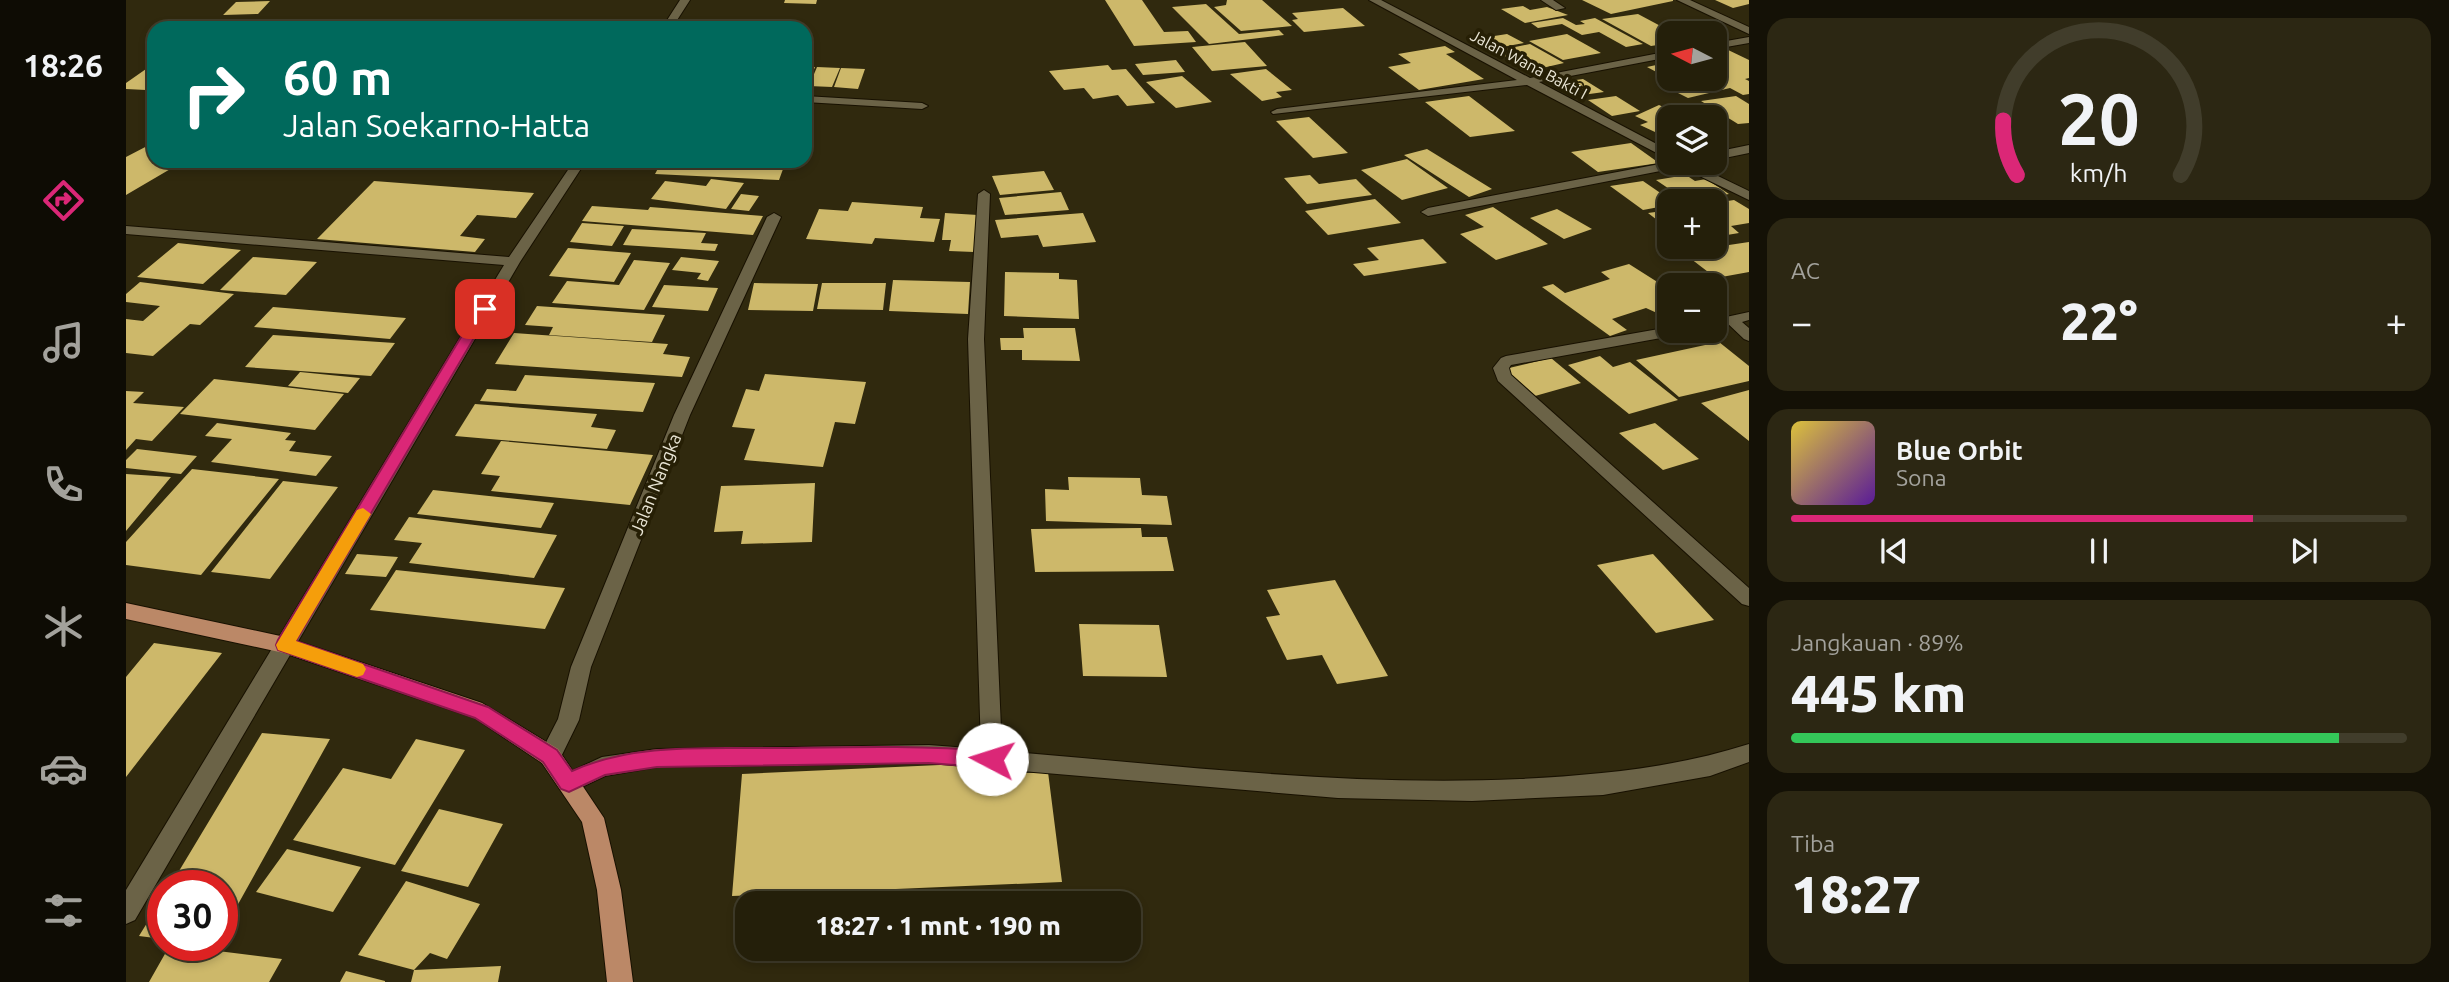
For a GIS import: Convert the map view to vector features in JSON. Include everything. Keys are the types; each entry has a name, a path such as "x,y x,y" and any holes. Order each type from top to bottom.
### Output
{"main road":[{"path":"126,611 285,645 482,712 550,756 593,818 609,890 620,982"}],"street":[{"path":"672,21 685,0"},
{"name":"Jalan Wana Bakti I","path":"1374,0 1524,82 1657,149"},
{"path":"1546,0 1560,8"},
{"path":"1682,0 1749,31"},
{"path":"1727,44 1749,40"},
{"path":"1276,112 1524,82 1657,56"},
{"path":"812,99 922,106"},
{"path":"1727,154 1749,149"},
{"path":"126,912 513,261 575,168"},
{"path":"1428,212 1657,168"},
{"path":"1707,175 1749,196"},
{"path":"984,194 976,339 992,759"},
{"name":"Jalan Nangka","path":"550,756 568,720 581,667 682,415 774,217"},
{"path":"126,244 133,231 513,261"},
{"path":"1727,320 1749,316"},
{"path":"1727,323 1749,336"},
{"path":"1657,334 1506,361 1501,368 1504,377 1749,599"},
{"path":"569,783 602,767 657,758 929,754 1338,788 1472,790 1603,785 1710,766 1749,753"}],"building":[{"path":"785,0 817,0 816,4 784,3"},
{"path":"1105,0 1142,0 1164,32 1188,31 1196,42 1134,46"},
{"path":"1227,0 1262,0 1292,26 1241,31 1214,7 1226,5"},
{"path":"1582,0 1673,0 1673,1 1611,14"},
{"path":"1715,0 1749,0 1749,4 1733,8"},
{"path":"270,1 258,14 223,15 236,2"},
{"path":"1206,4 1239,34 1279,30 1284,35 1209,44 1172,7"},
{"path":"1523,6 1530,10 1547,7 1568,15 1525,23 1501,9"},
{"path":"1343,8 1365,26 1304,32 1292,20 1298,19 1292,13"},
{"path":"1638,14 1657,24 1657,45 1651,46 1602,19"},
{"path":"1563,18 1576,25 1585,24 1580,21 1595,18 1643,44 1626,47 1599,32 1582,35 1562,24 1538,28 1531,23"},
{"path":"1507,34 1524,43 1491,49 1475,39"},
{"path":"1567,34 1601,53 1563,60 1529,41"},
{"path":"1245,42 1267,66 1212,71 1192,47"},
{"path":"1530,44 1564,63 1529,71 1496,51"},
{"path":"1445,46 1455,52 1446,54 1484,79 1419,90 1388,67 1411,63 1398,54"},
{"path":"1727,49 1749,60 1749,78 1745,79 1749,81 1749,94 1743,95 1727,89"},
{"path":"1176,60 1185,72 1143,75 1135,64"},
{"path":"1108,65 1112,70 1126,69 1155,103 1127,106 1118,95 1093,99 1084,88 1064,90 1049,71"},
{"path":"1657,65 1657,72 1647,67"},
{"path":"817,67 840,68 832,87 812,86"},
{"path":"841,68 865,69 858,89 834,87"},
{"path":"147,69 146,90 126,89 126,83"},
{"path":"1266,69 1292,90 1276,92 1282,97 1262,101 1230,74"},
{"path":"1182,76 1212,102 1176,108 1146,82"},
{"path":"1583,79 1604,92 1575,96 1555,83"},
{"path":"1674,91 1717,91 1688,98"},
{"path":"1469,96 1515,131 1470,137 1425,102"},
{"path":"1616,96 1640,111 1612,116 1588,100"},
{"path":"1736,96 1749,104 1749,123 1738,124 1727,117 1727,105 1707,105 1701,101"},
{"path":"1657,106 1657,133 1640,125 1648,122 1635,116"},
{"path":"1309,117 1348,153 1313,158 1276,121"},
{"path":"1631,143 1657,163 1598,172 1571,152"},
{"path":"147,146 147,168 172,168 126,195 126,157"},
{"path":"1427,149 1492,189 1469,197 1404,155"},
{"path":"1407,159 1448,188 1402,200 1361,170"},
{"path":"658,168 783,168 779,180 655,174"},
{"path":"1044,171 1054,190 1000,195 992,176"},
{"path":"1310,175 1319,184 1356,179 1372,195 1307,204 1284,178"},
{"path":"1686,175 1695,181 1706,179 1721,189 1669,189 1656,180"},
{"path":"711,179 744,183 726,209 651,199 665,181 706,186"},
{"path":"374,181 534,193 516,218 477,215 460,236 485,239 475,252 317,239"},
{"path":"1643,181 1657,191 1657,207 1643,210 1610,186"},
{"path":"1061,192 1069,210 1005,215 999,198"},
{"path":"741,194 759,196 749,211 731,209"},
{"path":"1375,199 1401,223 1328,235 1305,211"},
{"path":"1734,200 1749,209 1749,223 1731,226 1739,233 1727,235 1727,201"},
{"path":"852,202 923,207 920,218 940,219 934,242 875,238 872,244 806,239 819,209 848,211"},
{"path":"592,206 648,210 650,207 763,216 753,235 582,221"},
{"path":"1493,207 1548,244 1496,260 1460,234 1484,227 1465,215"},
{"path":"1557,209 1592,229 1564,239 1530,218"},
{"path":"1657,212 1657,220 1648,213"},
{"path":"945,213 978,215 974,252 949,251 951,240 942,240"},
{"path":"1083,213 1096,242 1043,247 1038,235 1001,238 995,220"},
{"path":"582,223 624,226 612,246 570,242"},
{"path":"632,229 706,233 701,243 718,244 715,251 623,245"},
{"path":"1423,239 1447,263 1364,276 1353,264 1379,260 1367,248"},
{"path":"1749,242 1749,272 1727,276 1727,273 1709,273 1691,259 1727,259 1727,245"},
{"path":"178,243 241,250 203,284 137,277"},
{"path":"568,248 631,253 614,282 549,276"},
{"path":"253,257 317,262 286,295 220,290"},
{"path":"681,257 719,261 708,281 697,279 701,273 672,270"},
{"path":"634,260 670,263 644,310 552,303 567,281 619,285"},
{"path":"1629,264 1657,282 1657,313 1646,308 1612,319 1627,330 1610,336 1542,287 1553,284 1565,293 1610,279 1601,272"},
{"path":"1005,272 1059,273 1059,279 1077,280 1079,319 1004,316"},
{"path":"893,280 970,282 968,314 889,311"},
{"path":"140,282 234,294 200,325 190,324 153,356 126,353 126,319 143,321 160,306 126,302 126,294"},
{"path":"754,283 818,284 813,311 748,310"},
{"path":"822,283 886,283 883,310 817,309"},
{"path":"664,285 718,288 708,311 652,307"},
{"path":"537,306 665,315 652,342 549,335 553,327 525,325"},
{"path":"273,307 406,318 390,339 254,327"},
{"path":"1023,328 1075,328 1080,361 1022,360 1022,350 1001,350 1000,338 1024,338"},
{"path":"514,333 668,344 663,354 690,357 682,377 495,364"},
{"path":"273,335 395,343 371,376 245,367"},
{"path":"1720,343 1749,366 1749,381 1679,397 1636,360"},
{"path":"1600,356 1613,367 1630,362 1678,400 1629,414 1568,365"},
{"path":"1551,358 1581,383 1535,396 1505,369"},
{"path":"300,372 360,378 348,393 288,386"},
{"path":"765,374 866,382 855,424 835,422 823,467 744,460 755,429 732,427 746,389 759,391"},
{"path":"525,375 655,383 643,412 480,401 487,389 516,391"},
{"path":"214,379 344,394 315,430 180,414"},
{"path":"1749,390 1749,441 1701,403"},
{"path":"126,391 144,392 133,403 184,407 152,441 136,439 126,450"},
{"path":"475,404 597,414 591,427 616,430 607,449 455,436"},
{"path":"217,423 291,433 285,440 296,441 289,451 332,456 316,476 211,462 232,439 205,436"},
{"path":"1655,423 1699,459 1663,470 1619,433"},
{"path":"501,441 653,455 630,505 491,491 500,476 481,474"},
{"path":"137,449 197,456 181,474 126,468 126,460"},
{"path":"192,469 279,479 201,575 126,565 126,542"},
{"path":"126,474 171,477 126,531"},
{"path":"1068,477 1140,478 1142,495 1167,496 1172,525 1046,521 1045,489 1069,490"},
{"path":"283,481 338,487 270,579 211,572"},
{"path":"815,483 812,542 741,544 743,531 714,532 721,486"},
{"path":"433,490 554,503 541,528 417,514"},
{"path":"409,517 557,535 534,578 409,563 422,543 394,540"},
{"path":"1141,528 1142,537 1167,537 1174,571 1035,572 1031,529"},
{"path":"357,554 398,557 386,577 345,574"},
{"path":"1653,554 1714,620 1656,633 1597,565"},
{"path":"396,570 565,588 545,629 370,610"},
{"path":"1335,580 1388,676 1337,684 1322,655 1287,660 1266,617 1280,615 1267,590"},
{"path":"1079,624 1159,625 1167,677 1083,676"},
{"path":"154,643 222,653 126,777 126,677"},
{"path":"262,733 330,739 238,904 238,870 180,870"},
{"path":"416,739 465,750 395,865 293,840 343,768 391,779"},
{"path":"962,764 969,775 1048,772 1062,882 850,891 735,891 735,896 732,896 742,774"},
{"path":"439,809 503,824 468,887 401,871"},
{"path":"287,849 361,867 333,912 256,892"},
{"path":"406,881 480,904 447,959 430,953 414,970 358,955"},
{"path":"147,923 147,937 139,936"},
{"path":"238,954 282,959 269,982 149,982 161,961 238,961"},
{"path":"501,966 498,982 411,982 414,970"},
{"path":"346,971 385,981 385,982 340,982"}],"slow traffic":[{"path":"357,669 285,645 363,514"}],"route":[{"path":"485,309 285,645 482,712 550,756 569,783 602,767 657,758 929,754 992,759"}]}
